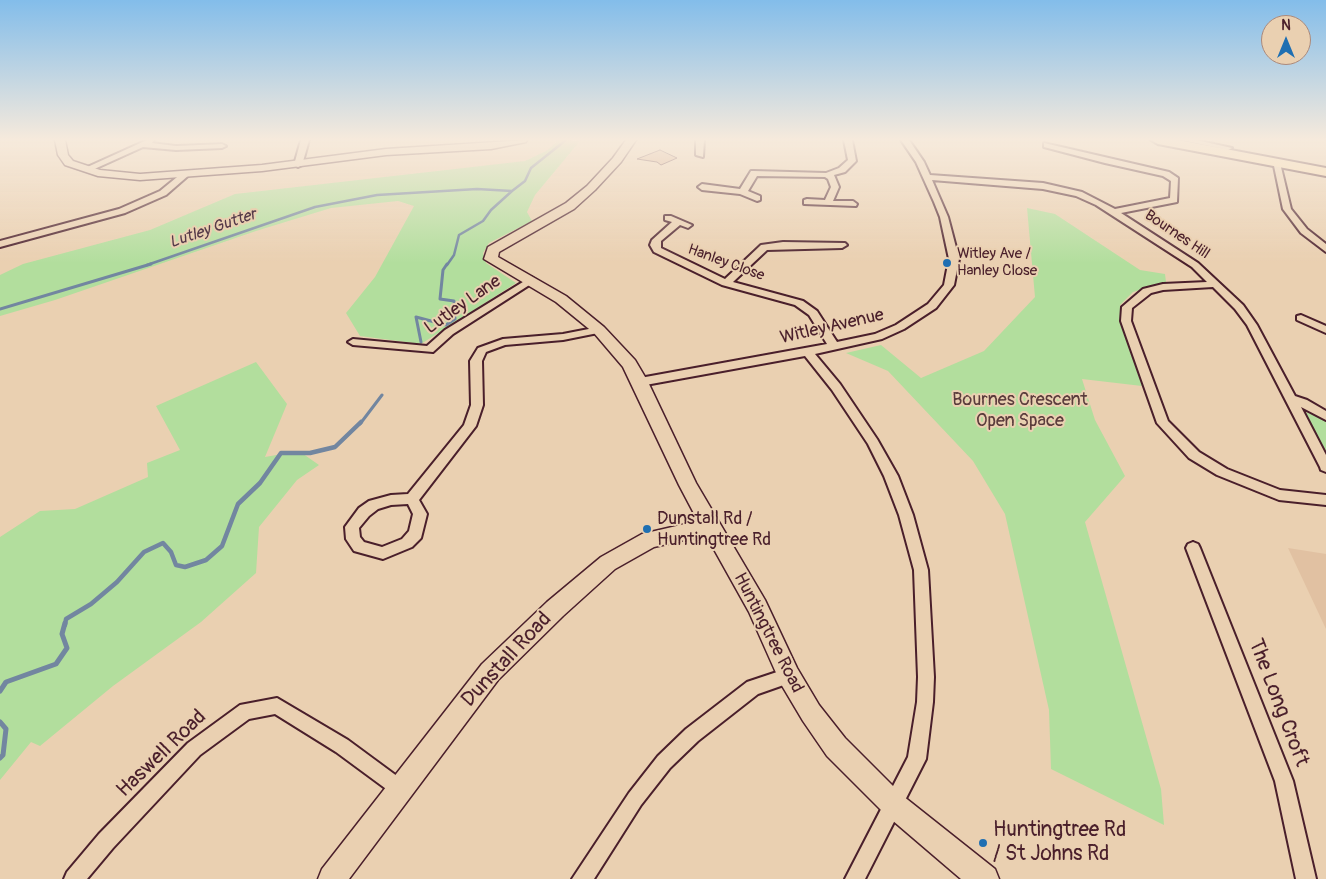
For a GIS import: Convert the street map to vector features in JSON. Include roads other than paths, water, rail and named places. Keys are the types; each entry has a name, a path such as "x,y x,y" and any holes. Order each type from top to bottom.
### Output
{"street":[{"path":"0,244 122,211 163,193 178,181"},
{"name":"Huntingtree Road","path":"597,181 584,194 554,216 498,246 490,256 490,259 531,280 561,299 599,330 629,364 640,382 662,431 711,526 757,607 788,676 811,713 836,747 894,805 973,872 986,879"},
{"path":"742,192 747,188 749,181"},
{"path":"830,203 829,198 835,188 833,181"},
{"name":"Witley Avenue","path":"640,382 808,352 878,337 900,328 932,306 949,285 954,259 944,217 929,181"},
{"name":"Bournes Hill","path":"979,181 1044,186 1079,194 1114,212 1196,266 1239,307 1252,325 1326,466"},
{"path":"1114,212 1174,200 1175,181"},
{"path":"1280,181 1287,209 1304,231 1326,248"},
{"path":"702,187 742,192 757,198"},
{"path":"807,202 853,204"},
{"name":"Hanley Close","path":"688,225 673,220 657,240 655,245 657,250 726,283 789,299 807,308 834,346"},
{"path":"726,283 764,247 775,245 842,246"},
{"name":"Lutley Lane","path":"353,342 429,350 449,332 531,280"},
{"path":"1217,284 1163,287 1147,291 1127,307 1126,320 1163,423 1194,455 1222,472 1279,495 1326,500"},
{"path":"1301,318 1326,330"},
{"path":"412,499 420,514 420,524 416,534 397,548 384,553 359,547 352,539 352,527 364,512 374,505 382,502 412,499 470,426 477,405 476,361 482,350 504,342 563,337 599,330"},
{"path":"808,352 836,387 868,434 891,476 906,515 921,570 925,626 925,702 917,759 855,879"},
{"path":"1290,399 1302,403 1326,416"},
{"name":"Dunstall Road","path":"332,879 399,788 490,672 554,609 608,563 649,540 711,526"},
{"name":"The Long Croft","path":"1193,548 1284,781 1298,832 1306,879"},
{"path":"582,879 635,799 664,762 692,735 753,688 788,676"},
{"name":"Haswell Road","path":"74,879 106,841 194,749 246,711 277,706 342,746 399,788"}],"waterway":[{"name":"Lutley Gutter","path":"512,191 525,181"},
{"name":"Lutley Gutter","path":"147,265 315,207 377,195 477,189 512,191"},
{"path":"447,265 454,255 459,235 483,221 491,210 512,191"},
{"name":"Lutley Gutter","path":"0,309 151,264"},
{"path":"421,342 416,317 446,325 455,319 454,301 440,299 443,270 447,264"},
{"path":"360,424 382,395"},
{"path":"65,625 66,619 91,604 117,582 144,552 163,543 171,552 176,565 185,567 206,560 222,546 238,504 260,483 281,453 310,453 335,447 361,422"},
{"path":"0,691 6,682 56,664 67,648 62,634 65,623"},
{"path":"0,722 6,729 3,755 0,758"}],"place":[{"name":"Witley Ave / Hanley Close","path":"947,263"},
{"name":"Dunstall Rd / Huntingtree Rd","path":"647,529"},
{"name":"Huntingtree Rd / St Johns Rd","path":"983,843"}],"park label":[{"name":"Bournes Crescent Open Space","path":"1020,410"}]}
